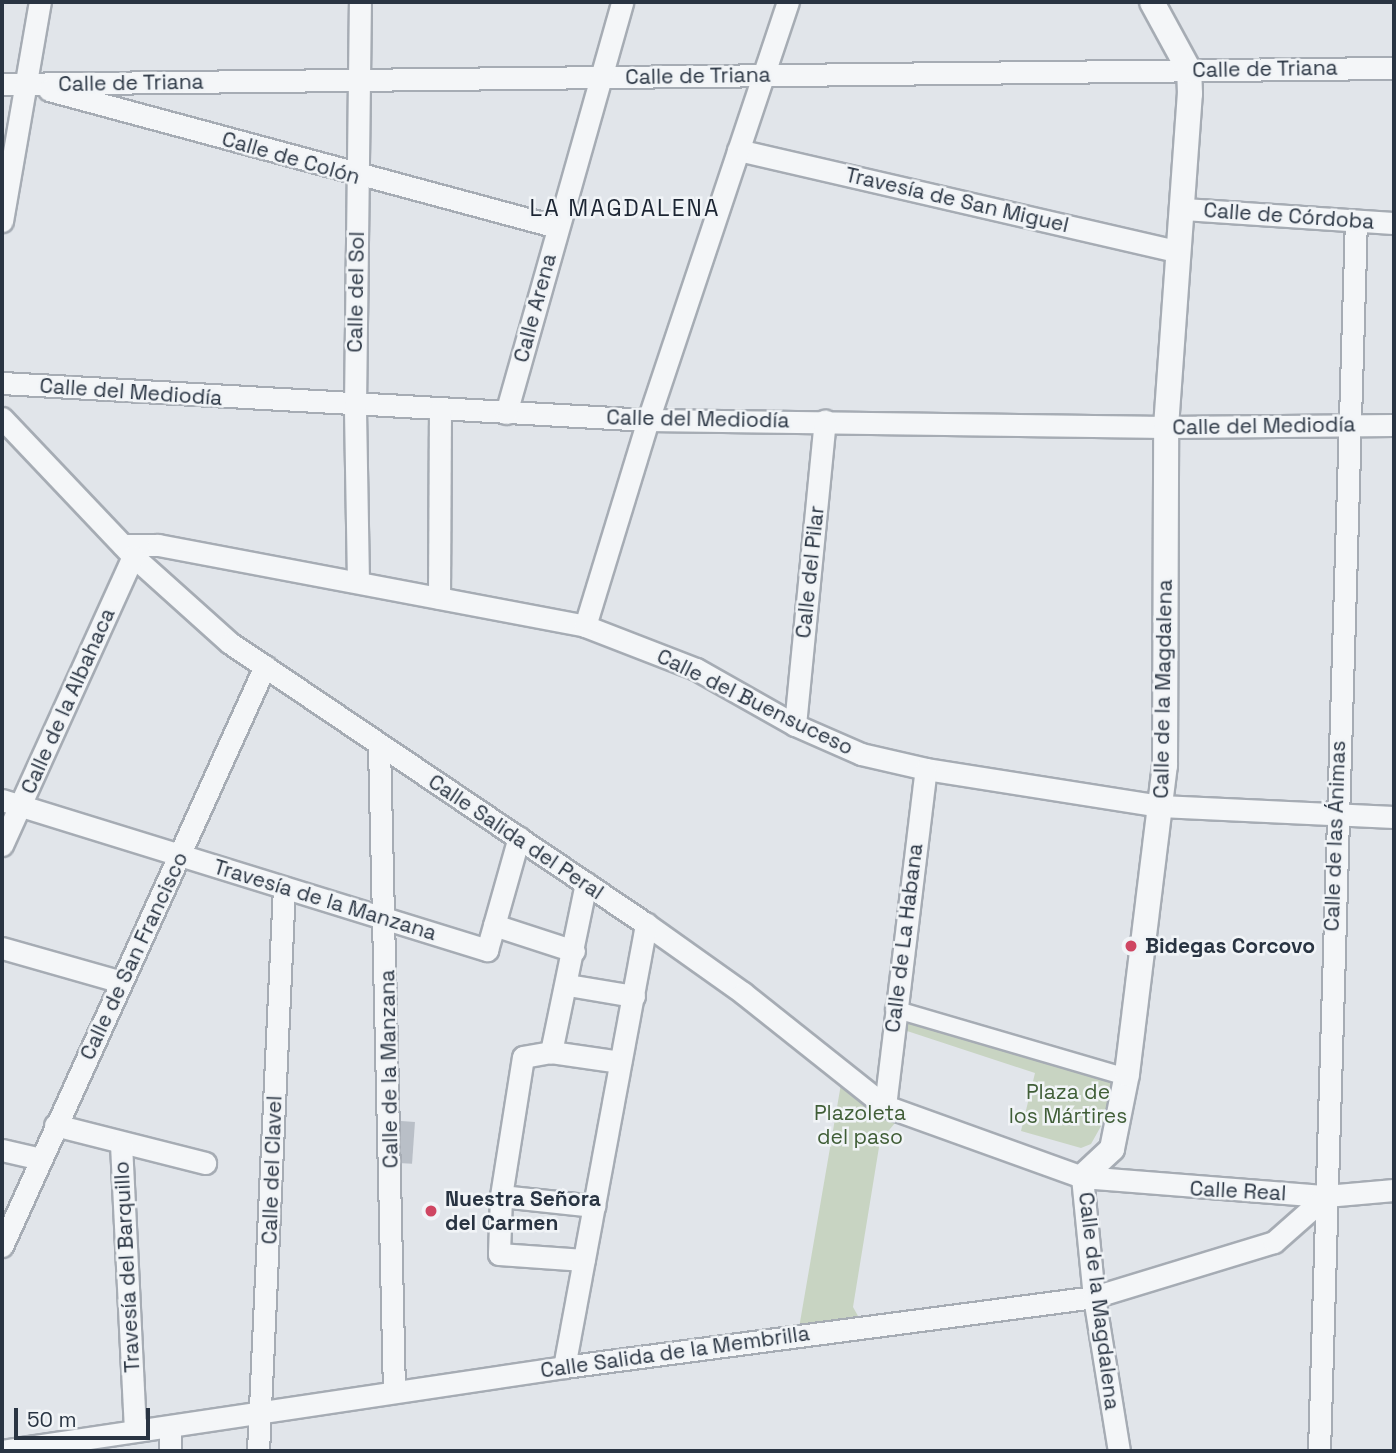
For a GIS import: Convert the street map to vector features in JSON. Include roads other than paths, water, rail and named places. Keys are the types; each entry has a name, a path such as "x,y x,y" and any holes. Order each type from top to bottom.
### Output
{"street":[{"path":"2,221 40,2"},
{"name":"Calle del Sol","path":"358,582 355,406 359,2"},
{"name":"Calle Arena","path":"506,413 622,2"},
{"path":"585,626 648,420 788,2"},
{"path":"1152,2 1189,70"},
{"name":"Calle de Triana","path":"2,84 1394,68"},
{"name":"Calle de la Magdalena","path":"1119,1451 1094,1297 1082,1177 1112,1149 1127,1077 1165,766 1166,427 1177,251 1183,209 1189,70"},
{"name":"Calle de Colón","path":"26,84 358,177 557,227"},
{"name":"Travesía de San Miguel","path":"738,150 1177,251"},
{"name":"Calle de Córdoba","path":"1183,209 1394,223"},
{"name":"Calle de las Ánimas","path":"1319,1451 1335,816 1356,221"},
{"name":"Calle del Mediodía","path":"2,383 355,406 648,420 825,420 1166,427 1394,425"},
{"path":"439,598 440,410"},
{"name":"Calle Salida del Peral","path":"2,418 128,551 230,643 379,747 519,837 646,924 743,993 885,1106 1082,1177"},
{"name":"Calle del Pilar","path":"795,724 825,420"},
{"name":"Calle del Buensuceso","path":"128,551 158,545 585,626 696,668 795,724 861,754 926,769 1160,806 1394,817"},
{"name":"Calle de la Albahaca","path":"2,845 11,803 128,551"},
{"name":"Calle de San Francisco","path":"2,1246 265,666"},
{"name":"Calle de la Manzana","path":"379,747 386,919 394,1392"},
{"name":"Calle de La Habana","path":"885,1106 894,1009 926,769"},
{"name":"Travesía de la Manzana","path":"11,803 487,950 494,925"},
{"path":"519,837 494,925 574,951"},
{"path":"551,1052 568,985 586,883"},
{"name":"Calle del Clavel","path":"258,1451 262,1412 284,888"},
{"path":"564,1367 646,924"},
{"path":"2,948 121,982"},
{"path":"568,985 634,996"},
{"path":"894,1009 1127,1077"},
{"path":"584,1260 499,1254 501,1196 523,1057 551,1052 620,1062"},
{"path":"55,1125 121,1144 205,1163"},
{"name":"Travesía del Barquillo","path":"121,1144 135,1431"},
{"path":"2,1150 41,1159"},
{"name":"Calle Real","path":"1082,1177 1326,1196 1394,1190"},
{"path":"501,1196 594,1206"},
{"name":"Calle Salida de la Membrilla","path":"15,1450 564,1367 1094,1297 1274,1242 1326,1196"},
{"path":"170,1427 170,1451"}],"place":[{"name":"Bidegas Corcovo","path":"1131,946"},
{"name":"Nuestra Señora del Carmen","path":"431,1211"}],"district":[{"name":"LA MAGDALENA","path":"625,208"}],"park label":[{"name":"Plaza de los Mártires","path":"1068,1104"},
{"name":"Plazoleta del paso","path":"860,1125"}]}
